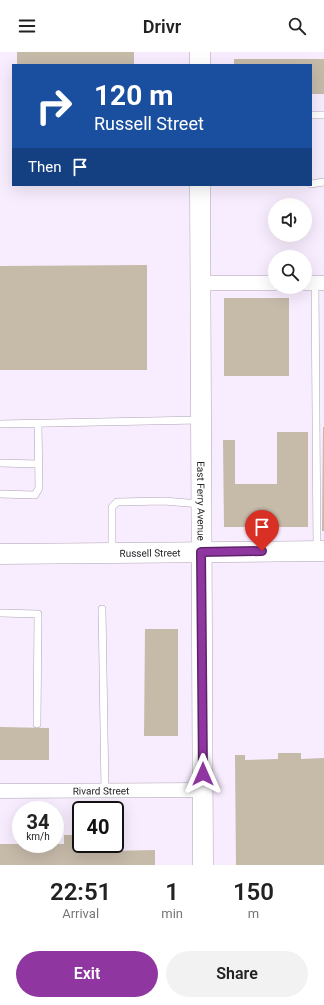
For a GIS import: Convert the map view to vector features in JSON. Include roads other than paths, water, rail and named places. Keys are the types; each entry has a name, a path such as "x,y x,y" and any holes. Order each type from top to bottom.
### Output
{"street":[{"path":"200,52 200,64"},
{"name":"East Ferry Avenue","path":"200,186 203,865"},
{"path":"201,283 268,283"},
{"name":"Russell Street","path":"0,554 320,551"},
{"name":"Rivard Street","path":"0,791 203,790"}],"lane":[{"path":"312,115 324,115"},
{"path":"312,184 324,182"},
{"path":"315,283 320,551"},
{"path":"0,424 201,420"},
{"path":"0,494 35,495 39,488 38,424"},
{"path":"0,463 38,464"},
{"path":"112,553 112,507 117,502 164,501 180,504 201,504"},
{"path":"102,609 105,790"},
{"path":"0,613 38,614 37,724"}]}
